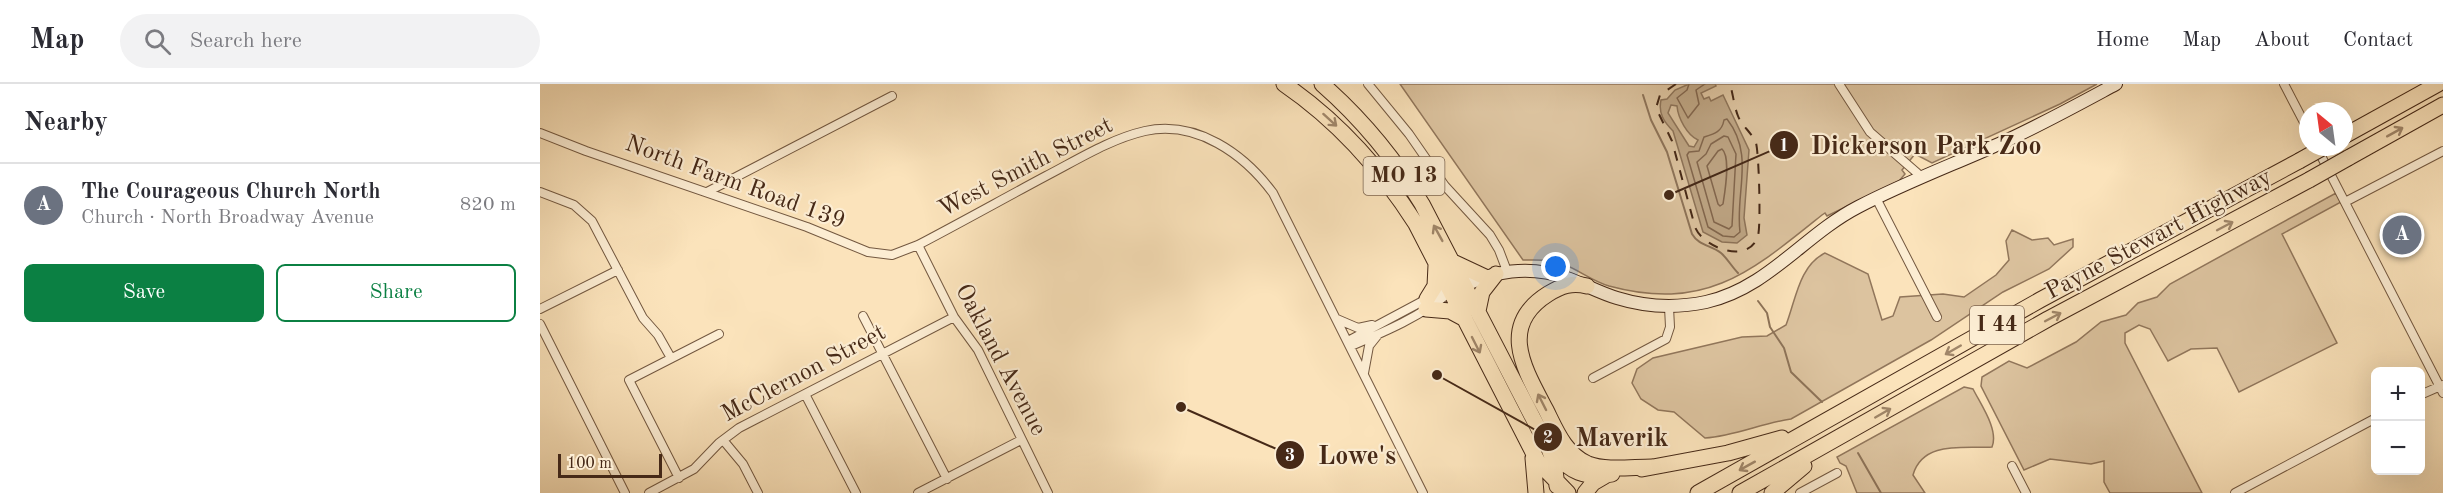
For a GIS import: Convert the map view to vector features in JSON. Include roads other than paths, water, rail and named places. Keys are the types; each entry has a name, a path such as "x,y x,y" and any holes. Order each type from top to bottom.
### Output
{"highway":[{"name":"MO 13","path":"1284,84 1326,117 1373,164 1416,224 1532,449 1543,469 1561,490"},
{"name":"MO 13","path":"1322,84 1356,116 1394,161 1418,198 1454,262 1549,449 1561,490"},
{"path":"2353,131 2438,84"},
{"name":"Payne Stewart Highway","path":"1740,493 2048,319 2309,180 2443,105"},
{"name":"Payne Stewart Highway","path":"1698,493 2040,300 2308,156"},
{"path":"1454,262 1496,274 1482,292 1478,311"},
{"path":"1436,265 1435,286 1426,304 1450,311 1463,318"},
{"path":"1587,286 1564,285 1538,300 1530,308 1520,330 1521,358 1559,435 1574,455 1589,464 1600,466 1652,467"},
{"path":"1549,449 1565,466 1575,472 1586,476 1605,476 1757,446 1832,418"},
{"path":"1772,493 1851,432"},
{"path":"1532,449 1536,493"},
{"path":"1585,493 1593,483 1605,476"}],"main road":[{"path":"1450,292 1496,274 1547,272 1626,301 1669,307 1710,301 1743,289 1770,273 1832,222 1876,198 2029,129 2116,84"}],"street":[{"path":"1368,84 1410,134 1451,193 1490,235 1499,250 1496,274"},
{"path":"1839,84 1870,132 1923,178"},
{"path":"2284,84 2299,113"},
{"path":"707,192 892,96"},
{"name":"West Smith Street","path":"918,245 1123,138 1154,130 1180,130 1206,137 1233,152 1256,171 1273,193 1423,493"},
{"name":"North Farm Road 139","path":"540,133 874,254 897,254 918,245"},
{"path":"2345,202 2443,150"},
{"path":"2322,156 2442,388 2425,394"},
{"path":"540,192 574,205 596,226 643,318 658,335 671,358"},
{"path":"1876,198 1937,317"},
{"name":"Oakland Avenue","path":"918,245 954,317 978,350 1048,493"},
{"path":"540,309 618,270"},
{"path":"1349,343 1382,323 1450,292"},
{"path":"1349,343 1377,335 1426,304"},
{"path":"1593,378 1666,339 1670,327 1669,307"},
{"path":"863,316 947,479"},
{"name":"McClernon Street","path":"649,493 700,464 723,440 739,428 954,317"},
{"path":"1337,319 1358,328 1382,323"},
{"path":"540,324 626,493"},
{"path":"679,478 629,380 719,334"},
{"path":"1364,373 1369,346 1377,335"},
{"path":"805,394 856,493"},
{"path":"2235,493 2371,421"},
{"path":"723,440 743,464 758,493"},
{"path":"918,493 1021,440"},
{"path":"2012,466 2026,493"},
{"path":"1800,493 1837,472"}],"water":[{"path":"1689,84 1715,84 1716,86 1701,93 1704,99 1709,97 1711,101 1723,95 1749,150 1744,218 1747,235 1737,243 1722,242 1703,232 1673,131 1664,121 1661,113 1661,100 1667,99 1675,90","holes":["1671,105 1677,106 1684,126 1698,140 1694,147 1689,146 1668,113"]}],"waterway":[{"path":"1643,95 1651,120 1667,152 1692,234 1698,241 1721,253 1738,273"},
{"path":"1758,301 1767,313 1770,327 1784,348 1791,372 1822,402"},
{"path":"1858,453 1881,493"}],"railway":[{"path":"1676,84 1660,95 1656,108 1672,141 1695,227 1700,235 1716,247 1736,251 1745,250 1753,245 1758,236 1759,174 1756,143 1738,116 1730,84"}],"place":[{"name":"Dickerson Park Zoo","path":"1669,195"},
{"name":"The Courageous Church North","path":"2402,235"},
{"name":"Maverik","path":"1437,375"},
{"name":"Lowe's","path":"1181,407"}]}
